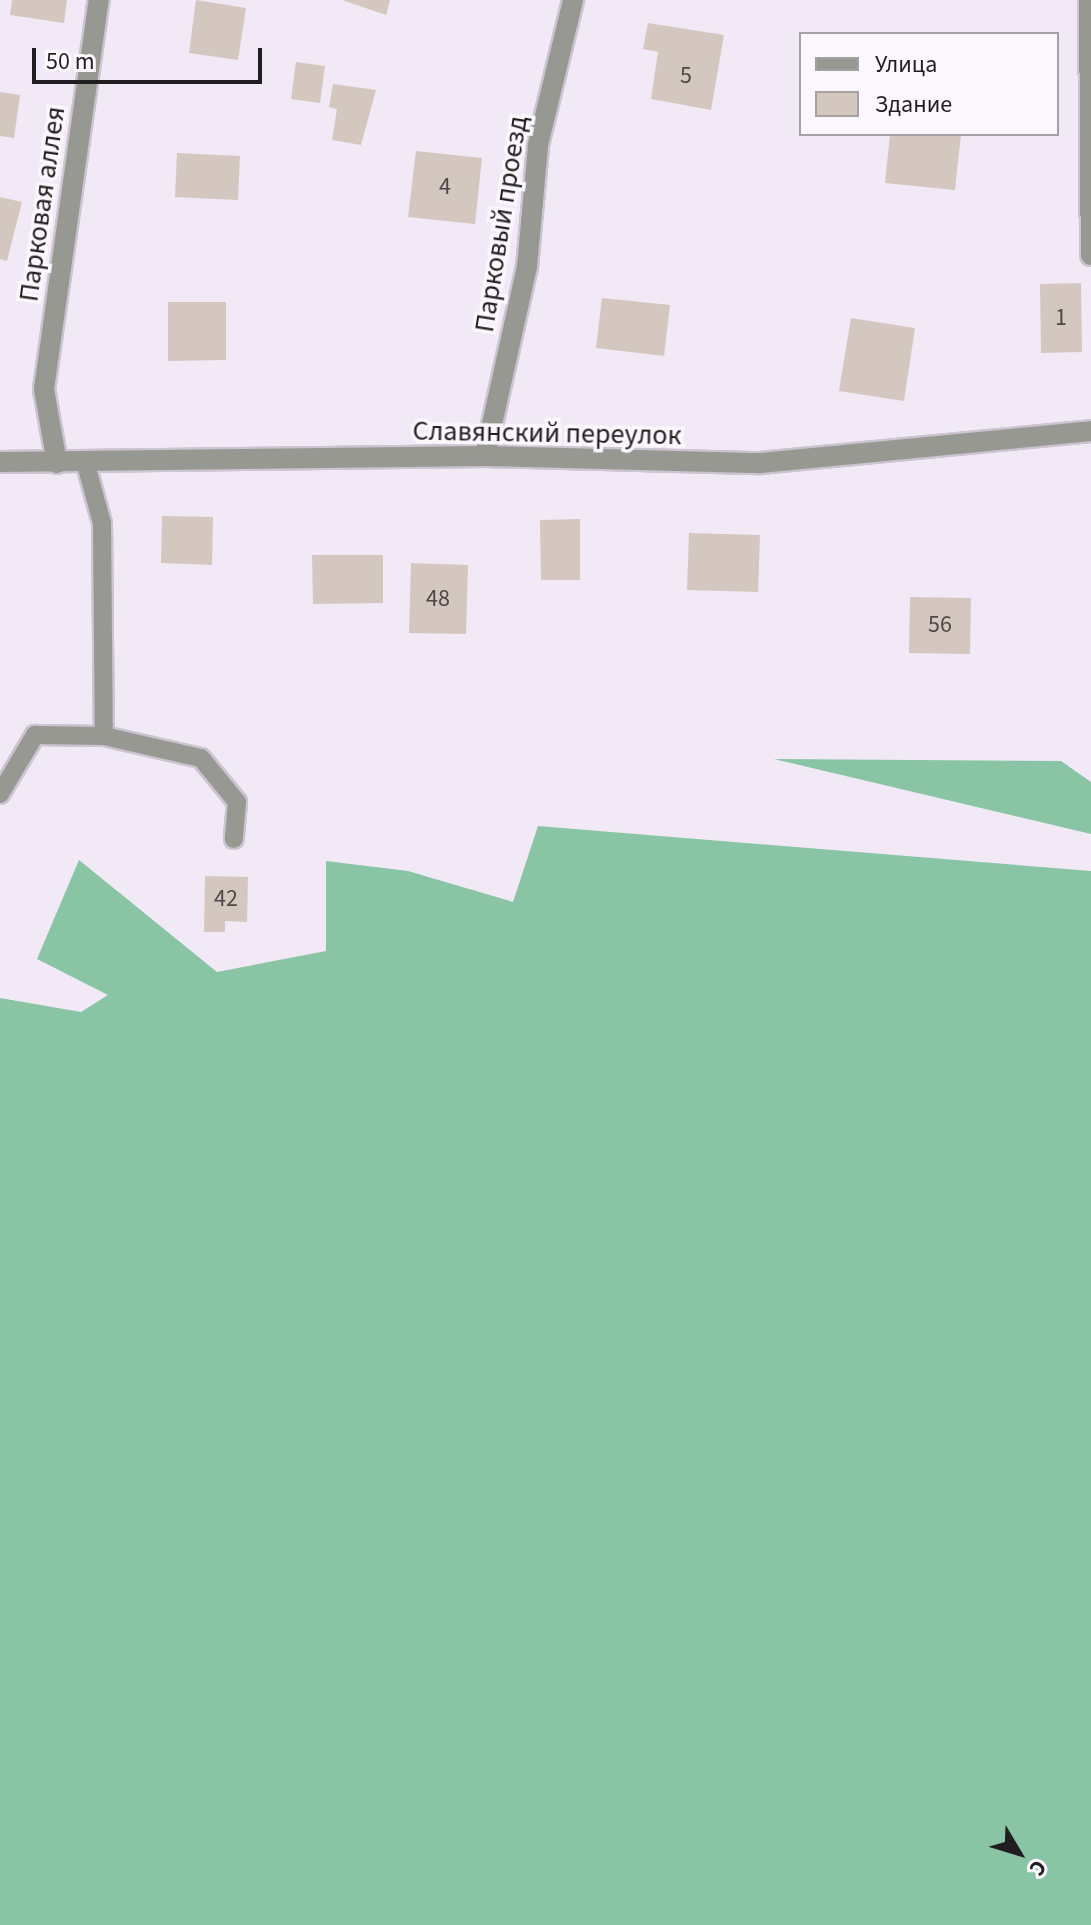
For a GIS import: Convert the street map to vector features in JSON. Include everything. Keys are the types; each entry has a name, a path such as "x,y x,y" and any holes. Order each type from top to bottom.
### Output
{"street":[{"name":"Парковая аллея","path":"57,463 44,389 99,0"},
{"name":"Парковый проезд","path":"485,456 527,267 538,145 573,0"},
{"path":"1089,0 1091,255"},
{"name":"Славянский переулок","path":"0,462 485,456 760,463 1091,431"}],"lane":[{"path":"85,461 102,523 104,736"},
{"path":"0,794 35,735 104,736 201,758 237,802 234,839"}],"green space":[{"path":"774,759 1061,761 1091,782 1091,834"},
{"path":"538,826 1091,871 1091,1925 0,1925 0,998 81,1012 108,995 37,959 79,860 217,972 326,951 326,861 408,871 513,902"}],"building":[{"path":"12,0 67,0 64,23 10,15"},
{"path":"196,0 246,8 238,60 189,53"},
{"path":"342,0 390,0 386,15"},
{"path":"648,23 724,35 711,110 651,99 658,52 643,49"},
{"path":"296,62 325,66 320,103 291,99"},
{"path":"333,84 376,90 361,145 332,140 337,109 329,107"},
{"path":"0,92 20,95 14,138 0,136"},
{"path":"890,136 961,136 955,190 885,183"},
{"path":"416,151 482,158 475,224 408,217"},
{"path":"177,153 240,156 238,200 175,197"},
{"path":"0,197 22,202 7,261 0,259"},
{"path":"1081,283 1082,352 1041,353 1040,284"},
{"path":"602,298 670,305 664,356 596,348"},
{"path":"168,302 226,302 226,360 168,361"},
{"path":"851,318 915,328 904,401 839,391"},
{"path":"162,516 213,517 212,565 161,563"},
{"path":"580,519 580,580 541,580 540,520"},
{"path":"689,533 760,535 758,592 687,590"},
{"path":"312,555 383,555 383,603 313,604"},
{"path":"411,563 468,565 466,634 409,633"},
{"path":"910,597 971,598 970,654 909,653"},
{"path":"205,876 248,877 247,922 225,921 225,932 204,932"}]}
